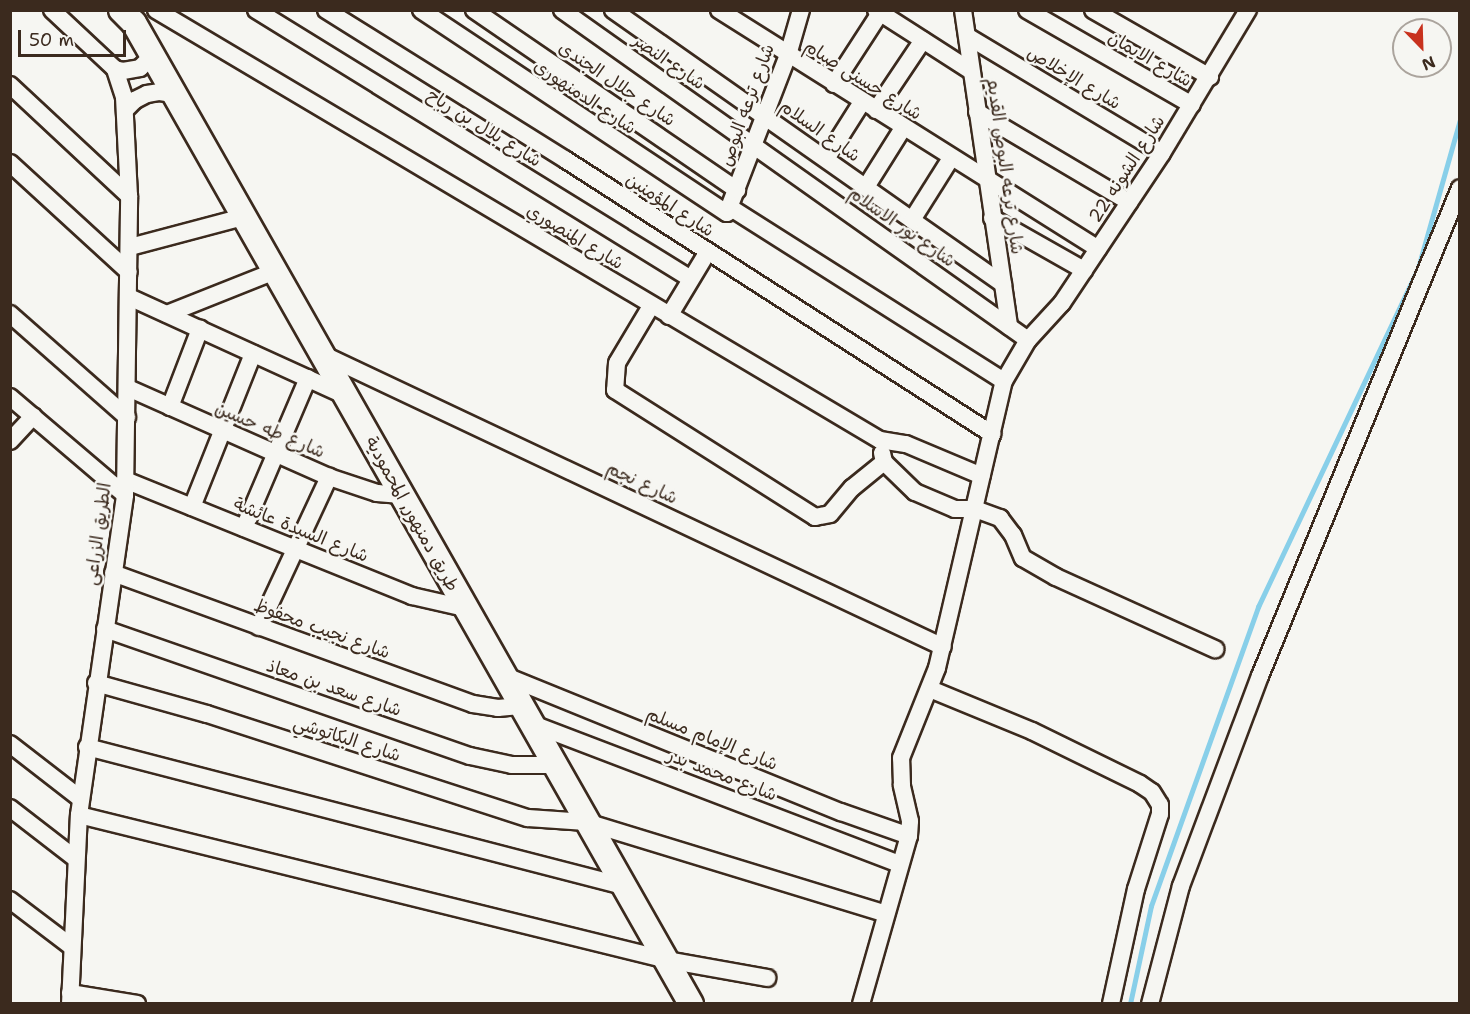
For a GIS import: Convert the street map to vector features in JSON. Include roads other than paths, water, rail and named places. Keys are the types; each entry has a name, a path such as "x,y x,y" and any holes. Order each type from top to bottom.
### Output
{"main road":[{"name":"طريق دمنهور, المحمودية","path":"130,15 172,94 324,355 401,495 691,1004"}],"street":[{"path":"52,10 115,69 123,72 140,68 152,56"},
{"name":"شارع المنصوري","path":"156,10 880,440 906,444 982,476"},
{"name":"شارع بلال بن رباح","path":"256,10 692,279"},
{"name":"شارع المؤمنين","path":"327,10 566,160 992,434"},
{"name":"شارع الدمنهورى","path":"421,10 725,213 730,210 1004,381"},
{"name":"شارع جلال الجندى","path":"474,10 737,190"},
{"name":"شارع النصر","path":"562,10 753,146"},
{"name":"شارع السلام","path":"613,10 1003,284"},
{"name":"شارع حسنى صيام","path":"719,10 1098,249"},
{"name":"شارع ترعه البوص","path":"730,210 788,55 801,10"},
{"name":"شارع ترعه البوص القديم","path":"963,10 1009,327"},
{"name":"شارع الايمان","path":"1027,10 1192,105"},
{"path":"1093,10 1210,77"},
{"name":"شارع الشونه 22","path":"909,836 910,821 902,785 901,759 905,744 930,689 943,647 955,586 1004,381 1028,340 1059,308 1162,153 1210,77 1248,10"},
{"path":"834,84 879,11 972,70"},
{"name":"شارع الإخلاص","path":"967,36 1162,153"},
{"path":"826,159 923,40"},
{"name":"الطريق الزراعى","path":"70,998 80,807 125,487 129,196 126,109 115,69"},
{"path":"10,86 129,196"},
{"path":"126,109 147,94 160,92 172,94"},
{"path":"977,112 1129,202"},
{"path":"866,187 903,128"},
{"name":"شارع نور الاسلام","path":"753,146 1028,340"},
{"path":"912,220 951,158"},
{"path":"10,164 129,272"},
{"path":"1150,1004 1180,886 1260,676 1460,188"},
{"path":"130,247 243,217"},
{"path":"992,218 1084,270"},
{"path":"669,316 708,253"},
{"path":"167,314 275,271"},
{"path":"129,297 347,397"},
{"path":"651,306 617,363 615,390 815,517 830,514 852,488 884,462"},
{"path":"10,314 127,417"},
{"path":"170,407 200,329"},
{"path":"192,507 253,354"},
{"name":"شارع نجم","path":"324,355 943,647"},
{"path":"244,528 308,378"},
{"name":"شارع طه حسين","path":"128,388 329,477 376,493 401,495"},
{"name":"شارع السيدة عائشة","path":"10,397 125,487 192,507 412,596 465,608"},
{"path":"10,441 33,416"},
{"path":"880,440 884,462 915,492 955,509 975,508 1000,518 1013,535 1023,558 1056,578 1215,649"},
{"path":"259,627 329,477"},
{"name":"شارع نجيب محفوظ","path":"113,573 473,704 525,714"},
{"name":"شارع سعد بن معاذ","path":"105,629 470,756 512,765 554,765"},
{"name":"شارع الإمام مسلم","path":"503,675 841,812 909,836"},
{"name":"شارع البكاتوشي","path":"96,683 207,714 528,818 586,822 886,914"},
{"path":"930,689 1032,731 1140,784 1152,792 1160,805 1160,814 1136,889 1111,1004"},
{"name":"شارع محمد بدر","path":"525,714 900,864"},
{"path":"10,744 80,807 667,960 767,978"},
{"path":"87,747 623,886"},
{"path":"10,808 76,859"},
{"path":"861,1004 909,836"},
{"path":"10,900 72,947"},
{"path":"70,998 137,1004"}],"waterway":[{"path":"1130,1004 1151,906 1258,607 1418,268 1460,120"}]}
